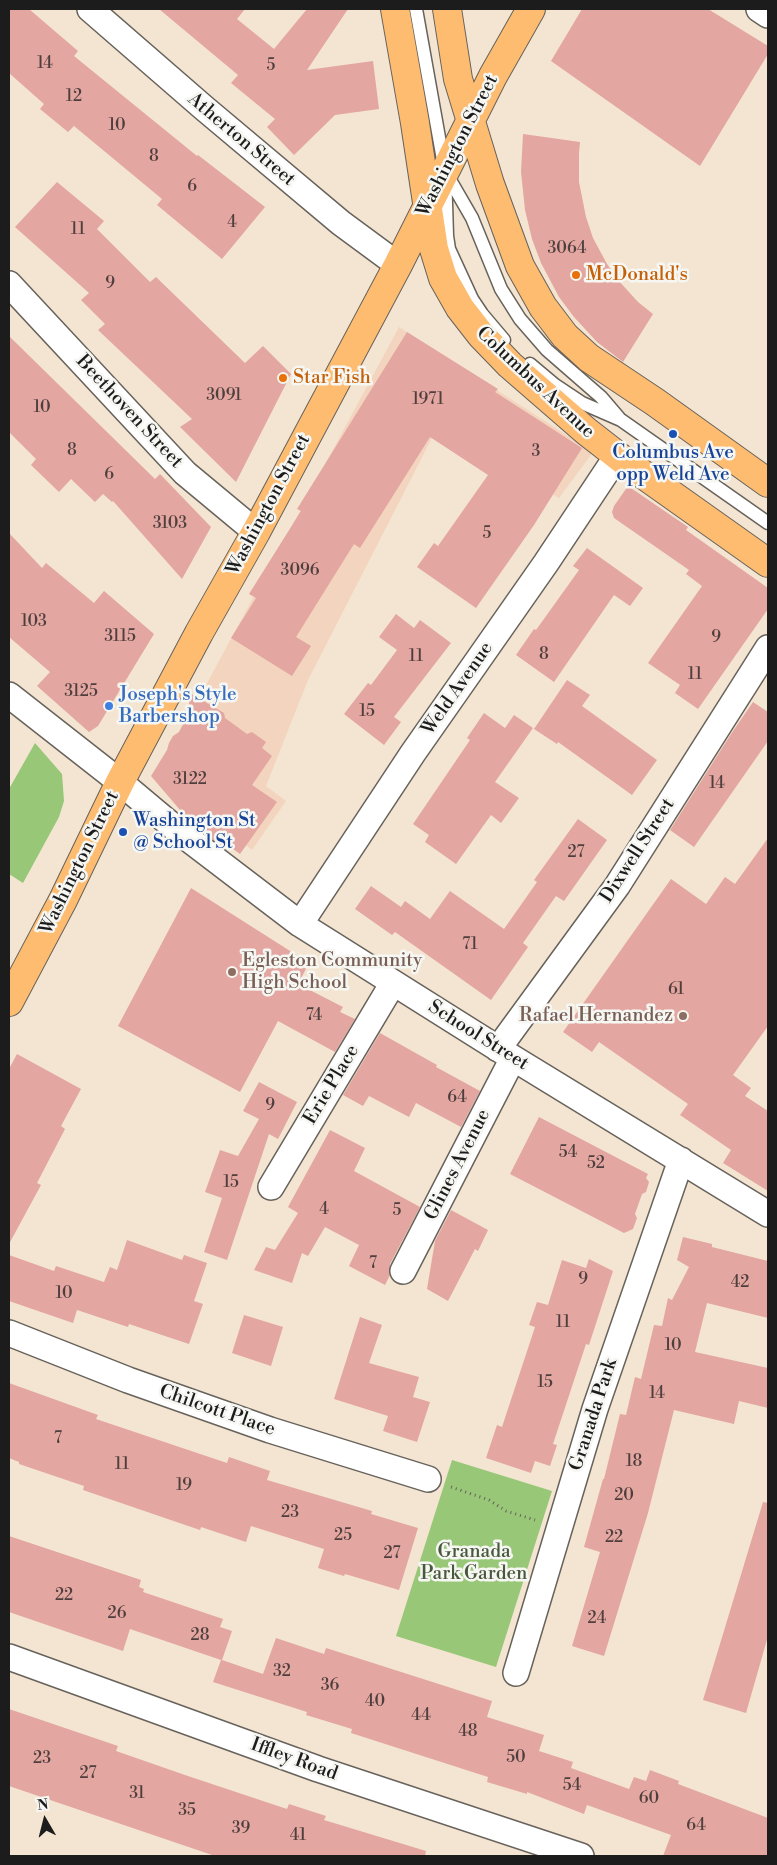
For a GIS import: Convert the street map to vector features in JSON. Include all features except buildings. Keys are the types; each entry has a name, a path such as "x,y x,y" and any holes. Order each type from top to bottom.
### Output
{"main road":[{"name":"Columbus Avenue","path":"395,9 415,123 426,208 435,257 446,284 463,312 481,335 522,376 558,408 617,456 768,563"},
{"path":"447,9 456,68 470,121 490,184 520,266 532,290 565,336 589,358 768,483"},
{"name":"Washington Street","path":"9,1002 63,900 120,782 398,265 493,76 531,9"}],"street":[{"name":"Atherton Street","path":"90,9 340,223 398,265"},
{"path":"758,9 768,15"},
{"name":"Beethoven Street","path":"9,284 185,473 256,532"},
{"name":"Weld Avenue","path":"300,924 408,761 546,564 617,456"},
{"name":"Dixwell Street","path":"506,1053 617,886 768,648"},
{"name":"School Street","path":"9,695 120,782 182,834 300,924 768,1214"},
{"name":"Erie Place","path":"271,1187 393,983"},
{"name":"Glines Avenue","path":"403,1271 506,1053"},
{"name":"Granada Park","path":"516,1673 595,1409 681,1160"},
{"name":"Chilcott Place","path":"9,1334 128,1380 270,1430 437,1482"},
{"name":"Iffley Road","path":"9,1657 318,1769 581,1856"}],"lane":[{"name":"Columbus Avenue","path":"416,9 445,171 449,249 472,299 494,329 542,375 593,409 621,420 768,523"},
{"name":"Columbus Avenue","path":"445,171 472,218 501,289 520,319 548,350 601,397 621,420"}],"path":[{"path":"437,1482 489,1500 506,1511 536,1520"}],"shaded area":[{"path":"399,327 593,452 559,498 435,432 308,680 266,786 286,801 252,850 157,776"}],"green space":[{"path":"35,743 62,774 64,801 59,817 23,883 9,874 9,789"},
{"name":"Granada Park Garden","path":"452,1460 552,1491 496,1667 396,1636"}],"place":[{"name":"McDonald's","path":"576,275"},
{"name":"Star Fish","path":"283,378"},
{"name":"Columbus Ave opp Weld Ave","path":"673,434"},
{"name":"Joseph's Style Barbershop","path":"109,706"},
{"name":"Washington St @ School St","path":"123,832"},
{"name":"Egleston Community High School","path":"232,972"},
{"name":"Rafael Hernandez","path":"683,1016"}]}
